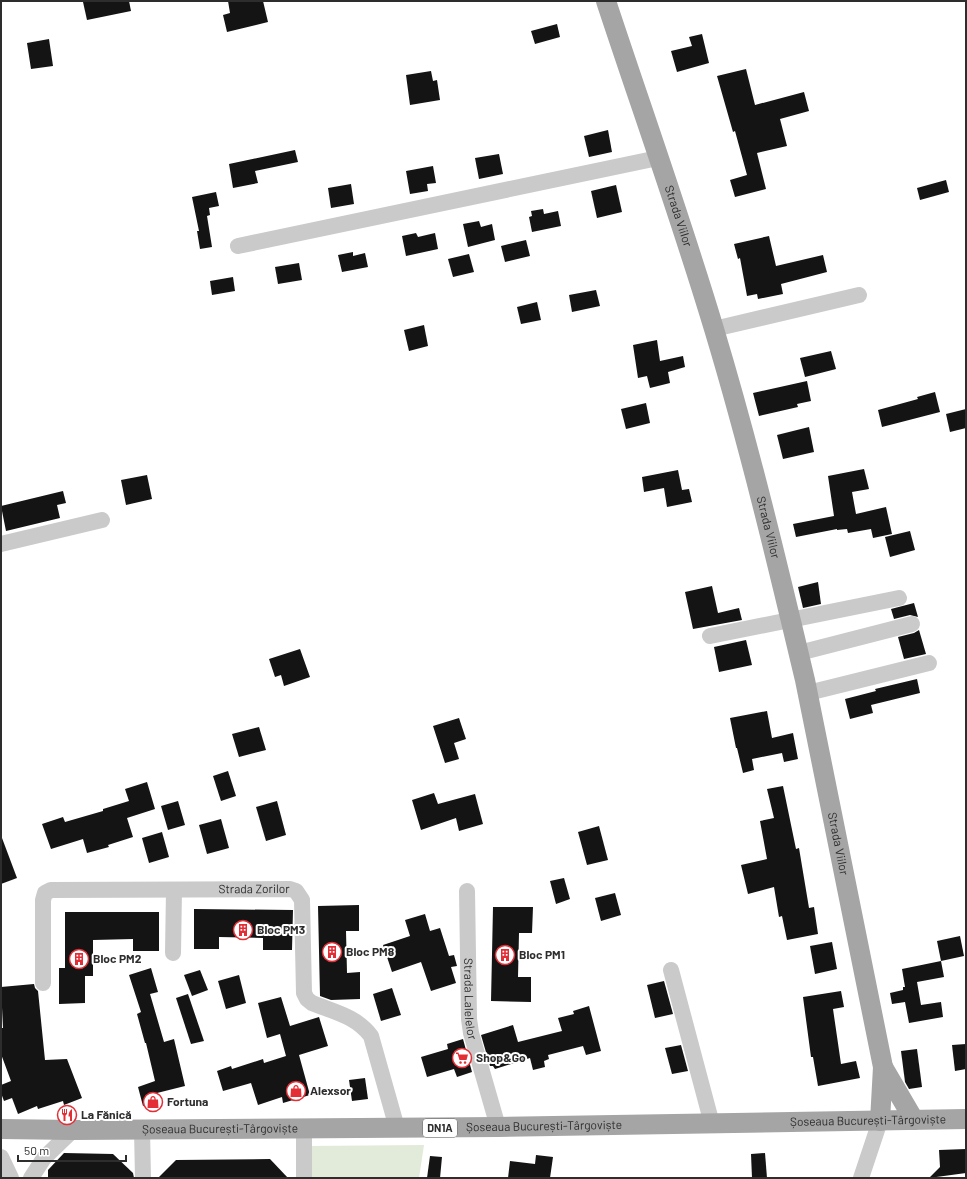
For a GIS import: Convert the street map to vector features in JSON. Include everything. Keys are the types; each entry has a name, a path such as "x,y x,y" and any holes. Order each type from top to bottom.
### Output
{"main road":[{"name":"Strada Viilor","path":"606,1 714,329 766,519 799,653 883,1066 880,1121"},
{"name":"Strada Viilor","path":"883,1066 914,1120"},
{"name":"Șoseaua București-Târgoviște","path":"1,1129 142,1130 498,1127 966,1119"}],"street":[{"path":"238,246 658,158"},
{"path":"714,329 859,294"},
{"path":"1,544 102,520"},
{"path":"710,636 791,621 899,598"},
{"path":"799,653 912,624"},
{"path":"808,693 929,663"},
{"name":"Strada Zorilor","path":"43,983 43,900 45,893 51,890 290,889 296,891 302,900 304,993 306,999 312,1003 355,1020 364,1027 371,1036 397,1128"},
{"path":"173,953 174,890"},
{"name":"Strada Lalelelor","path":"467,891 469,1019 471,1033 498,1127"},
{"path":"671,970 712,1124"},
{"name":"Strada Viilor","path":"861,1178 880,1121"},
{"path":"304,1128 304,1178"},
{"path":"31,1178 44,1158 73,1130"},
{"path":"142,1130 143,1178"},
{"path":"1,1157 11,1178"}],"green space":[{"path":"424,1145 419,1178 309,1178 308,1146"}],"building":[{"path":"129,1 131,11 87,20 83,2"},
{"path":"228,1 263,1 268,22 227,32 223,15 230,13"},
{"path":"557,24 560,37 535,44 531,31"},
{"path":"702,34 709,63 677,72 671,51 692,46 689,37"},
{"path":"49,39 53,66 31,69 27,43"},
{"path":"746,69 755,105 804,92 809,111 780,119 787,146 757,153 766,189 735,197 730,180 747,175 735,131 733,132 717,76"},
{"path":"431,71 433,81 437,80 440,100 410,105 406,75"},
{"path":"608,130 612,152 589,157 584,136"},
{"path":"295,150 298,162 255,171 258,183 233,188 229,164"},
{"path":"499,154 503,174 479,179 475,158"},
{"path":"433,166 436,183 427,184 428,191 410,194 406,171"},
{"path":"946,180 949,192 920,200 917,188"},
{"path":"351,184 354,204 331,208 328,188"},
{"path":"616,185 622,212 597,218 591,191"},
{"path":"216,192 219,206 209,208 210,215 207,216 212,247 200,249 197,231 199,231 192,197"},
{"path":"543,209 544,214 558,211 561,226 532,232 529,217 532,216 531,211"},
{"path":"479,221 481,227 492,224 495,240 468,247 463,224"},
{"path":"416,233 418,237 435,233 438,249 406,256 402,236"},
{"path":"769,236 776,266 823,255 827,272 781,284 783,294 758,299 757,294 747,296 740,258 738,259 734,244"},
{"path":"526,240 530,256 505,262 501,246"},
{"path":"353,252 353,256 365,253 368,267 342,272 338,255"},
{"path":"469,254 474,272 453,277 448,259"},
{"path":"299,263 302,280 278,284 275,267"},
{"path":"233,277 235,291 212,295 210,281"},
{"path":"596,290 600,306 572,312 569,295"},
{"path":"537,302 541,320 521,324 517,307"},
{"path":"424,325 428,346 409,351 404,330"},
{"path":"657,340 660,361 683,356 685,367 668,372 670,383 650,388 647,376 638,378 633,345"},
{"path":"831,351 836,369 805,377 800,358"},
{"path":"807,381 811,401 797,404 798,407 759,416 753,393"},
{"path":"935,392 940,412 882,427 878,410 918,399 917,397"},
{"path":"646,403 650,423 626,429 621,409"},
{"path":"966,409 966,428 950,432 946,414"},
{"path":"809,427 814,452 783,459 777,435"},
{"path":"864,469 869,489 852,492 856,514 886,507 892,534 873,538 871,529 848,533 847,529 837,529 796,537 793,524 834,516 828,476"},
{"path":"678,470 682,490 689,489 692,502 667,507 664,488 644,492 642,477"},
{"path":"147,475 152,499 126,505 121,480"},
{"path":"63,491 66,503 57,505 60,518 6,531 1,506"},
{"path":"910,531 915,550 890,557 885,537"},
{"path":"818,582 821,604 803,608 798,587"},
{"path":"712,586 718,613 739,608 742,620 693,629 685,592"},
{"path":"914,603 918,617 910,615 894,619 891,609"},
{"path":"919,630 926,654 904,659 898,637 914,633"},
{"path":"746,640 752,665 719,672 714,647"},
{"path":"300,649 310,677 284,686 281,675 275,677 269,659"},
{"path":"917,679 920,693 871,705 873,713 850,719 845,699 876,691 875,689"},
{"path":"767,711 772,738 793,733 798,759 784,762 782,753 752,759 754,770 743,773 730,718"},
{"path":"459,718 466,739 454,743 459,759 445,763 433,726"},
{"path":"259,727 266,750 239,757 232,734"},
{"path":"228,771 236,796 221,801 213,776"},
{"path":"147,782 155,809 127,818 133,837 108,845 109,847 87,853 83,839 51,849 42,824 63,817 65,822 103,811 103,809 129,801 125,789"},
{"path":"783,786 796,849 799,848 809,908 814,907 818,934 787,940 782,916 779,917 774,887 748,894 741,865 767,859 760,821 774,818 767,789"},
{"path":"434,793 438,804 475,794 483,824 459,831 456,818 421,830 412,800"},
{"path":"178,801 185,825 168,830 161,806"},
{"path":"277,801 286,835 266,841 256,807"},
{"path":"221,819 229,848 207,854 199,825"},
{"path":"599,826 608,860 587,865 578,832"},
{"path":"162,832 169,857 149,863 142,838"},
{"path":"1,838 17,878 1,884"},
{"path":"564,878 570,899 556,904 550,881"},
{"path":"615,893 621,915 601,921 595,898"},
{"name":"Bloc PM8","path":"359,905 359,931 346,931 347,973 360,972 360,999 331,1000 320,996 318,906"},
{"name":"Bloc PM1","path":"493,907 533,907 532,933 519,933 518,977 531,977 531,1002 491,1001"},
{"name":"Bloc PM3","path":"194,909 293,910 292,950 263,950 263,938 219,937 219,949 194,949"},
{"name":"Bloc PM2","path":"65,912 159,912 159,951 133,951 133,939 93,940 93,976 85,976 85,1003 59,1004 59,968 65,968"},
{"path":"425,914 430,931 440,928 449,956 454,955 457,966 451,967 456,983 431,991 421,962 392,972 383,945 410,936 405,920"},
{"path":"960,936 964,956 941,961 937,941"},
{"path":"832,942 837,969 815,974 810,946"},
{"path":"941,961 944,977 917,982 921,1005 941,1002 943,1017 909,1023 905,1002 892,1004 890,993 903,990 903,987 905,987 902,969"},
{"path":"151,968 158,992 150,994 164,1042 174,1039 185,1086 153,1094 155,1102 143,1106 138,1087 155,1081 137,1014 141,1012 129,975"},
{"path":"200,970 208,990 192,996 184,975"},
{"path":"239,975 246,1003 226,1009 218,981"},
{"path":"664,981 673,1014 655,1018 647,985"},
{"path":"34,984 38,991 45,1060 67,1059 82,1098 64,1105 63,1101 38,1109 37,1106 18,1114 12,1098 4,1101 1,1093 1,1085 11,1081 1,1054 1,1028 3,1028 1,987"},
{"path":"392,988 401,1015 381,1021 373,994"},
{"path":"841,991 844,1007 833,1009 841,1064 856,1061 860,1078 818,1086 813,1057 811,1057 803,997"},
{"path":"188,994 204,1041 191,1044 176,998"},
{"path":"281,997 290,1026 319,1017 328,1046 299,1055 310,1095 283,1103 282,1097 258,1105 251,1083 223,1091 217,1071 231,1066 232,1069 263,1059 264,1063 286,1056 280,1034 267,1038 258,1003"},
{"path":"589,1006 601,1051 586,1055 583,1046 548,1055 549,1059 544,1061 545,1067 533,1070 530,1058 495,1069 493,1066 490,1066 481,1035 513,1025 518,1042 562,1031 558,1018 574,1014 573,1011"},
{"path":"463,1039 472,1072 457,1077 454,1069 427,1077 421,1057 448,1049 447,1044"},
{"path":"966,1044 966,1069 955,1071 952,1045"},
{"path":"681,1045 688,1071 672,1074 665,1048"},
{"path":"917,1049 922,1087 909,1089 905,1082 901,1051"},
{"path":"365,1078 368,1099 352,1101 349,1080"},
{"path":"966,1149 966,1173 929,1178 940,1167 939,1150"},
{"path":"64,1153 113,1154 133,1173 134,1178 48,1178 48,1170"},
{"path":"765,1153 767,1178 752,1178 751,1154"},
{"path":"536,1155 553,1157 550,1178 508,1178 510,1161 535,1164"},
{"path":"430,1156 442,1157 440,1178 427,1178"},
{"path":"270,1159 288,1178 158,1178 176,1160"}],"place":[{"name":"Bloc PM3","path":"243,930"},
{"name":"Bloc PM8","path":"332,952"},
{"name":"Bloc PM1","path":"505,955"},
{"name":"Bloc PM2","path":"79,959"},
{"name":"Shop&Go","path":"462,1058"},
{"name":"Alexsor","path":"296,1091"},
{"name":"Fortuna","path":"153,1102"},
{"name":"La Fănică","path":"67,1115"}]}
